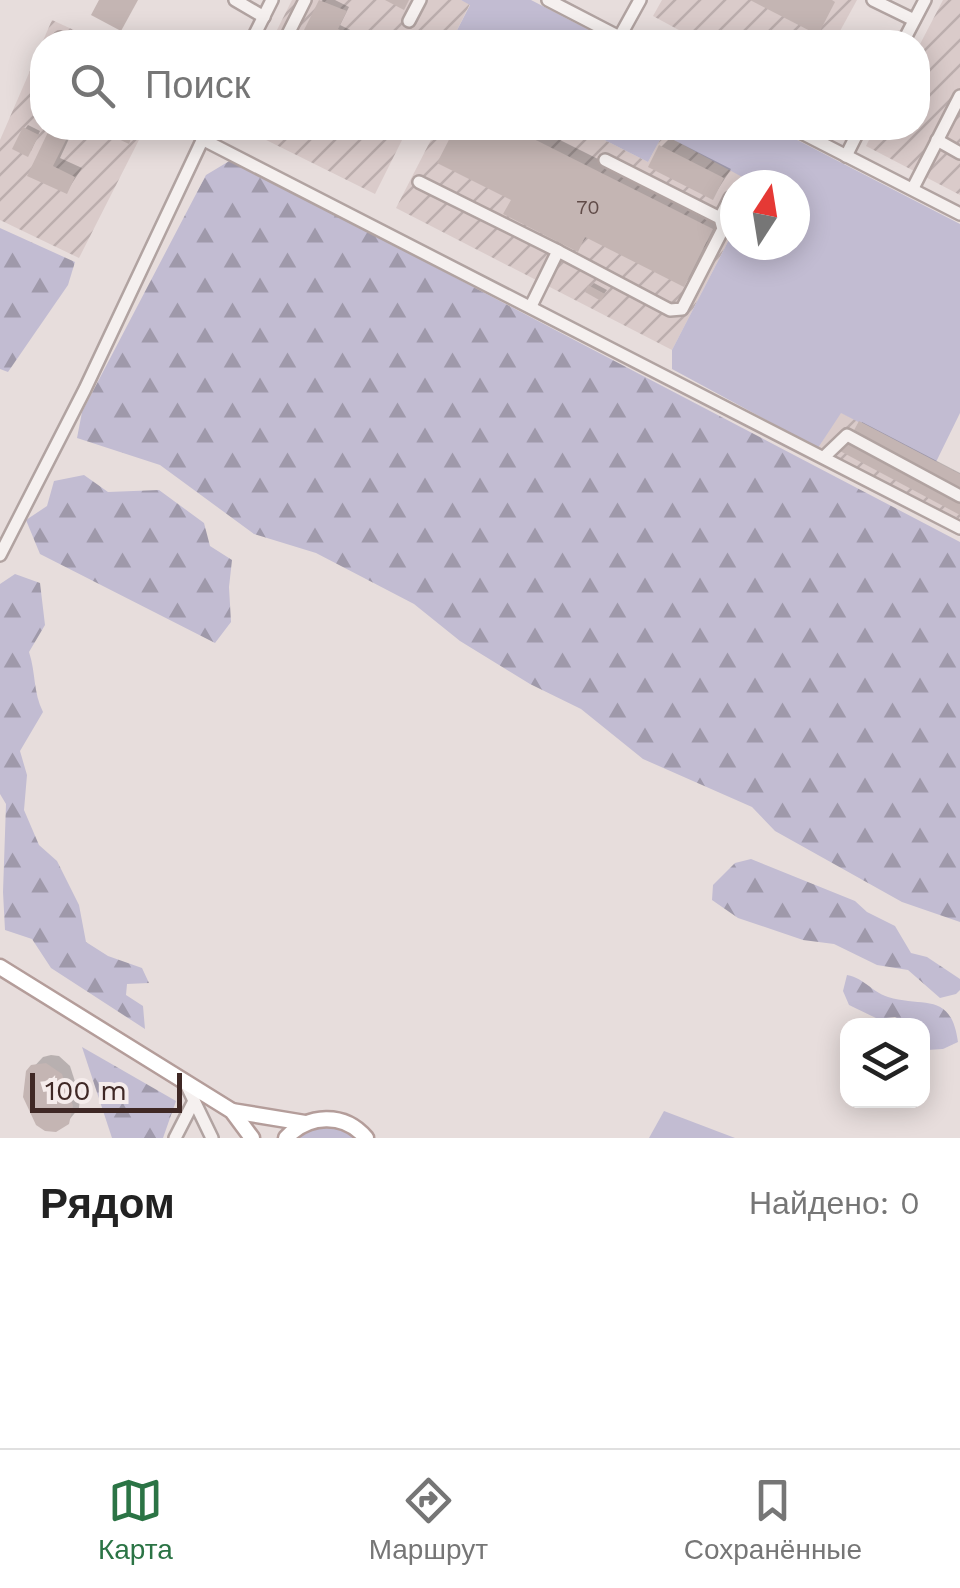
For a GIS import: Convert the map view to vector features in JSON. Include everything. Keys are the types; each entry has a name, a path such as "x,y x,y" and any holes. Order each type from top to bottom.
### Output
{"main road":[{"path":"0,967 232,1111 252,1138"},
{"path":"232,1111 306,1122 334,1119 366,1138"},
{"path":"286,1138 306,1122"}],"street":[{"path":"235,0 264,16"},
{"path":"257,30 272,0"},
{"path":"290,30 305,0"},
{"path":"409,22 420,0"},
{"path":"548,0 605,30"},
{"path":"628,30 640,0"},
{"path":"909,30 925,0"},
{"path":"868,1 914,20"},
{"path":"913,188 960,96"},
{"path":"0,555 85,389 202,140"},
{"path":"218,140 960,528"},
{"path":"815,140 960,214"},
{"path":"846,156 854,140"},
{"path":"937,140 960,153"},
{"path":"606,160 720,218"},
{"path":"418,182 670,310 682,309 720,235"},
{"path":"531,306 558,251"},
{"path":"824,457 847,435 960,496"},
{"path":"183,1078 212,1138"},
{"path":"175,1138 194,1101"}],"shaded area":[{"path":"292,0 461,0 470,4 457,30 277,30"},
{"path":"662,0 857,0 841,30 679,30 653,16"},
{"path":"943,0 960,0 960,195 866,146 869,140 930,140 927,30"},
{"path":"52,20 74,30 47,30"},
{"path":"30,71 30,140 139,140 79,258 0,220 0,140"},
{"path":"266,140 402,140 375,194"},
{"path":"431,140 605,140 648,162 660,140 675,140 733,170 720,170 720,257 672,350 396,208"},
{"path":"840,412 960,474 960,519 818,448"}],"green space":[{"path":"461,0 531,0 589,30 457,30 470,5"},
{"path":"605,140 660,140 648,162"},
{"path":"674,140 797,140 960,224 960,413 936,462 841,413 818,448 672,369 672,350 720,257 810,260 810,170 729,170"},
{"path":"231,160 960,542 960,922 902,902 775,831 752,807 643,759 581,709 530,684 460,641 414,604 316,553 254,534 160,465 77,438 82,412 206,175"},
{"path":"0,228 75,262 68,285 8,372 0,369"},
{"path":"84,475 108,492 159,490 204,523 210,546 232,560 231,622 215,643 40,554 26,520 47,506 54,481"},
{"path":"15,574 40,583 45,625 29,652 43,712 20,751 27,775 24,810 39,845 57,861 79,905 86,942 108,956 142,968 149,983 127,984 126,995 143,1006 145,1029 51,968 32,939 5,930 6,804 0,794 0,584"},
{"path":"751,859 855,901 895,926 911,953 927,957 960,979 960,990 940,998 908,970 877,965 834,944 803,940 738,918 712,900 713,885 735,863"},
{"path":"847,975 888,997 934,1004 949,1015 958,1042 930,1050 930,1018 876,1018 849,1005 843,991"},
{"path":"82,1047 176,1101 163,1138 112,1138"},
{"path":"664,1111 735,1138 649,1138"},
{"path":"327,1126 355,1138 297,1138 313,1129"}],"building":[{"path":"99,0 138,0 122,30 91,15"},
{"path":"319,0 347,11 340,30 304,30"},
{"path":"385,0 409,0 404,10"},
{"path":"750,0 835,2 821,30 808,30"},
{"path":"23,127 30,130 30,140 36,140 28,157 12,149"},
{"path":"44,140 66,140 53,166 75,177 67,194 27,176"},
{"path":"449,140 536,140 713,229 684,287 585,237 578,252 503,214 511,200 437,163"},
{"path":"659,145 720,176 720,186 713,200 648,167"},
{"path":"588,285 605,294 601,301 585,292"},
{"path":"859,421 960,474 960,491 852,434"},
{"path":"846,439 960,500 960,515 840,451"},
{"path":"46,1063 62,1074 73,1106 69,1124 56,1132 36,1125 23,1097 26,1071 31,1065"}]}
